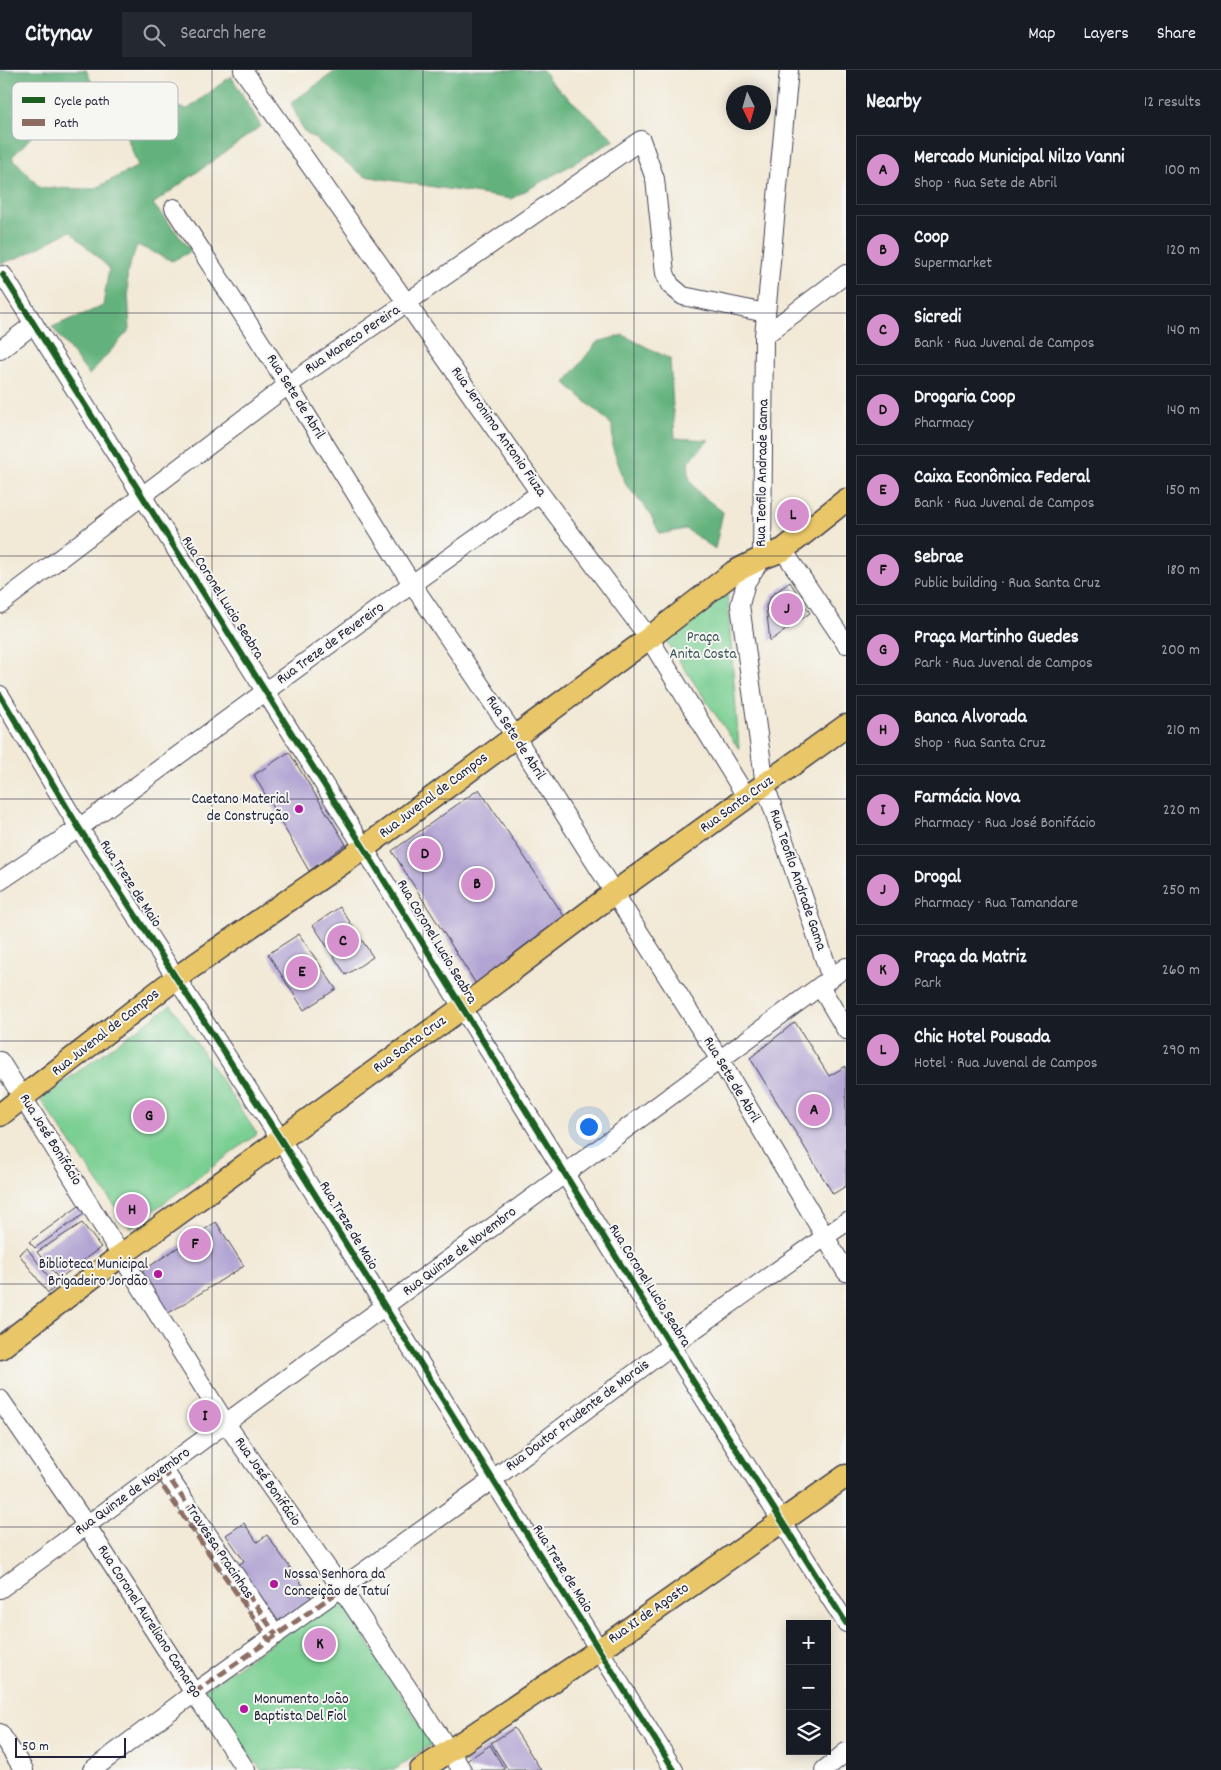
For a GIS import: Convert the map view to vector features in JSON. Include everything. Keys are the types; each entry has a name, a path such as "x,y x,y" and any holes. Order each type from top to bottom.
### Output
{"main road":[{"name":"Rua Juvenal de Campos","path":"0,1115 176,978 364,848 649,638 734,572 783,550 846,500"},
{"name":"Rua Santa Cruz","path":"0,1348 120,1256 462,1008 614,893 846,726"},
{"name":"Rua XI de Agosto","path":"421,1770 599,1650 846,1476"}],"street":[{"name":"Rua Jeronimo Antonio Fiuza","path":"243,70 540,493 649,638 756,792"},
{"name":"Rua Teofilo Andrade Gama","path":"789,70 764,336 762,558 746,582 740,605 756,792 826,982 846,1030"},
{"name":"Rua Maneco Pereira","path":"0,604 288,385 641,140 655,179 665,273 670,285 683,296 766,313"},
{"name":"Rua Sete de Abril","path":"174,208 288,385 412,584 515,736 720,1060 846,1272"},
{"path":"764,336 846,274"},
{"name":"Rua Coronel Lucio Seabra","path":"2,275 143,494 671,1346 846,1623"},
{"path":"0,350 34,324"},
{"name":"Rua Treze de Fevereiro","path":"0,881 79,828 412,584 540,493"},
{"path":"783,550 846,644"},
{"name":"Rua Treze de Maio","path":"0,695 79,828 281,1140 384,1308 674,1770"},
{"name":"Rua Quinze de Novembro","path":"0,1590 225,1422 384,1308 846,967"},
{"name":"Rua José Bonifácio","path":"0,1061 225,1422 342,1589 462,1770"},
{"name":"Rua Doutor Prudente de Morais","path":"92,1770 194,1693 492,1480 671,1346 846,1222"},
{"name":"Rua Coronel Aureliano Camargo","path":"0,1399 87,1526 194,1693 246,1770"},
{"name":"Travessa Pracinhas","path":"159,1472 273,1638"},
{"path":"0,1733 24,1770"},
{"path":"824,1770 846,1752"}],"green space":[{"path":"0,70 86,70 92,82 12,82 12,140 28,140 12,157 40,188 94,189 138,166 128,140 178,140 178,107 188,109 231,76 261,126 153,204 192,251 172,261 137,245 127,273 130,329 89,375 52,327 103,306 109,268 70,231 25,255 0,264"},
{"path":"337,70 543,70 551,82 615,140 511,199 364,176 303,130 291,103"},
{"path":"623,335 670,359 675,438 709,440 688,462 690,481 700,494 723,512 715,549 686,529 660,534 649,512 626,485 613,449 612,425 565,383 597,342"},
{"name":"Praça Anita Costa","path":"727,592 739,749 665,640"},
{"path":"171,1005 257,1134 130,1228 40,1099"},
{"path":"340,1597 432,1744 394,1770 261,1770 203,1690"}],"building":[{"path":"790,582 810,613 770,641 766,606 772,595"},
{"name":"Caetano Material de Construção","path":"289,752 346,844 309,871 254,775"},
{"path":"479,789 564,916 476,984 392,851"},
{"path":"340,907 373,957 346,975 313,925"},
{"path":"299,934 336,989 304,1010 268,954"},
{"path":"795,1022 829,1076 846,1066 846,1186 833,1194 750,1058"},
{"path":"133,1200 143,1212 131,1221 122,1208"},
{"path":"79,1206 84,1214 35,1248 29,1242"},
{"path":"216,1222 244,1266 167,1314 141,1272"},
{"path":"82,1223 101,1247 59,1279 37,1252"},
{"path":"27,1248 56,1287 48,1293 19,1254"},
{"name":"Nossa Senhora da Conceição de Tatuí","path":"244,1523 257,1542 267,1535 313,1600 278,1629 234,1568 244,1561 226,1535"},
{"path":"514,1728 541,1770 508,1770 491,1743"},
{"path":"490,1745 505,1770 470,1770 465,1762"}],"marked path":[{"path":"163,1469 276,1635"},
{"path":"155,1475 269,1640"},
{"path":"194,1693 342,1589"}],"cycle path":[{"path":"3,275 364,848 671,1346 846,1623"},
{"path":"0,695 79,828 281,1140 674,1770"}],"place":[{"name":"Chic Hotel Pousada","path":"793,515"},
{"name":"Drogal","path":"787,609"},
{"name":"Caetano Material de Construção","path":"299,809"},
{"name":"Drogaria Coop","path":"425,854"},
{"name":"Coop","path":"477,884"},
{"name":"Sicredi","path":"343,941"},
{"name":"Caixa Econômica Federal","path":"302,972"},
{"name":"Mercado Municipal Nilzo Vanni","path":"814,1110"},
{"name":"Praça Martinho Guedes","path":"149,1116"},
{"name":"Banca Alvorada","path":"132,1210"},
{"name":"Sebrae","path":"195,1244"},
{"name":"Biblioteca Municipal Brigadeiro Jordão","path":"158,1274"},
{"name":"Farmácia Nova","path":"205,1416"},
{"name":"Nossa Senhora da Conceição de Tatuí","path":"274,1584"},
{"name":"Praça da Matriz","path":"320,1644"},
{"name":"Monumento João Baptista Del Fiol","path":"244,1709"}]}
